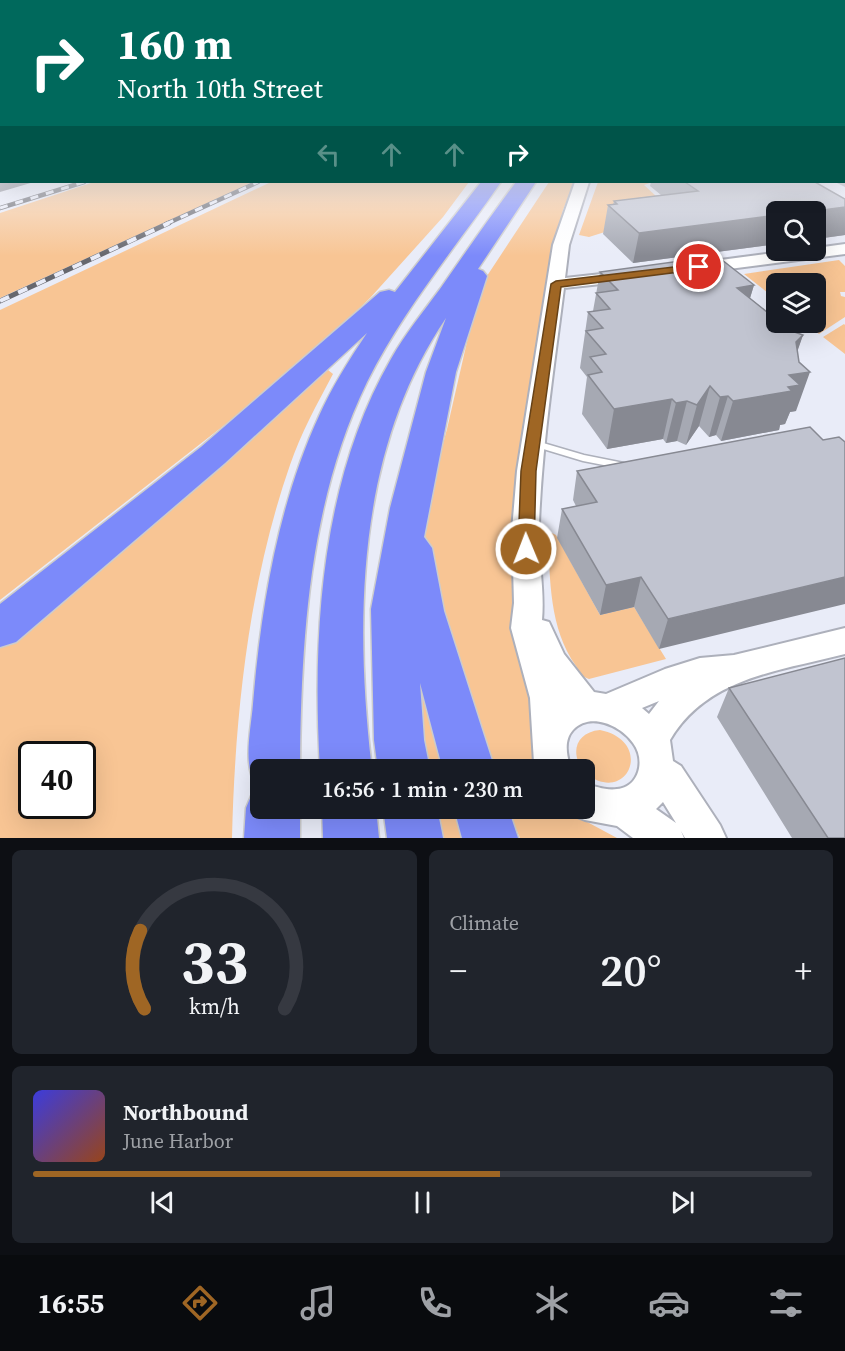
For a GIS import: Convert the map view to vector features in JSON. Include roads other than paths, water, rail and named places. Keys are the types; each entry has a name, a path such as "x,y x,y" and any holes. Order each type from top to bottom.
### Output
{"highway":[{"path":"274,759 276,704 286,602 308,494 336,414 364,358 447,239 490,183"},
{"path":"345,759 341,710 341,607 350,537 367,461 382,411 400,369 423,330 525,183"},
{"path":"0,629 221,448 380,307 447,239"},
{"path":"402,759 399,740 393,609 409,508 441,372 486,240"},
{"path":"409,508 422,611 466,759"},
{"path":"272,838 273,819"},
{"path":"350,819 351,838"},
{"path":"411,819 414,838"},
{"path":"484,819 490,838"}],"street":[{"path":"582,183 561,245 529,471 525,530 530,603 539,634 553,663 598,708 627,716 641,728 668,778 707,838"},
{"path":"681,270 845,249"},
{"path":"556,284 642,274"},
{"path":"530,603 526,628 546,698 552,756"},
{"path":"552,756 554,728 564,717 625,700 676,679 700,672 734,669 845,641"},
{"path":"595,805 604,808 623,808 639,801 651,790 659,723 670,710 706,682 734,669"},
{"path":"623,808 665,838"}],"lane":[{"path":"533,443 583,458 626,466 638,464"}],"railway":[{"path":"0,208 81,183"},
{"path":"166,224 256,183"},
{"path":"0,301 169,223"}]}
